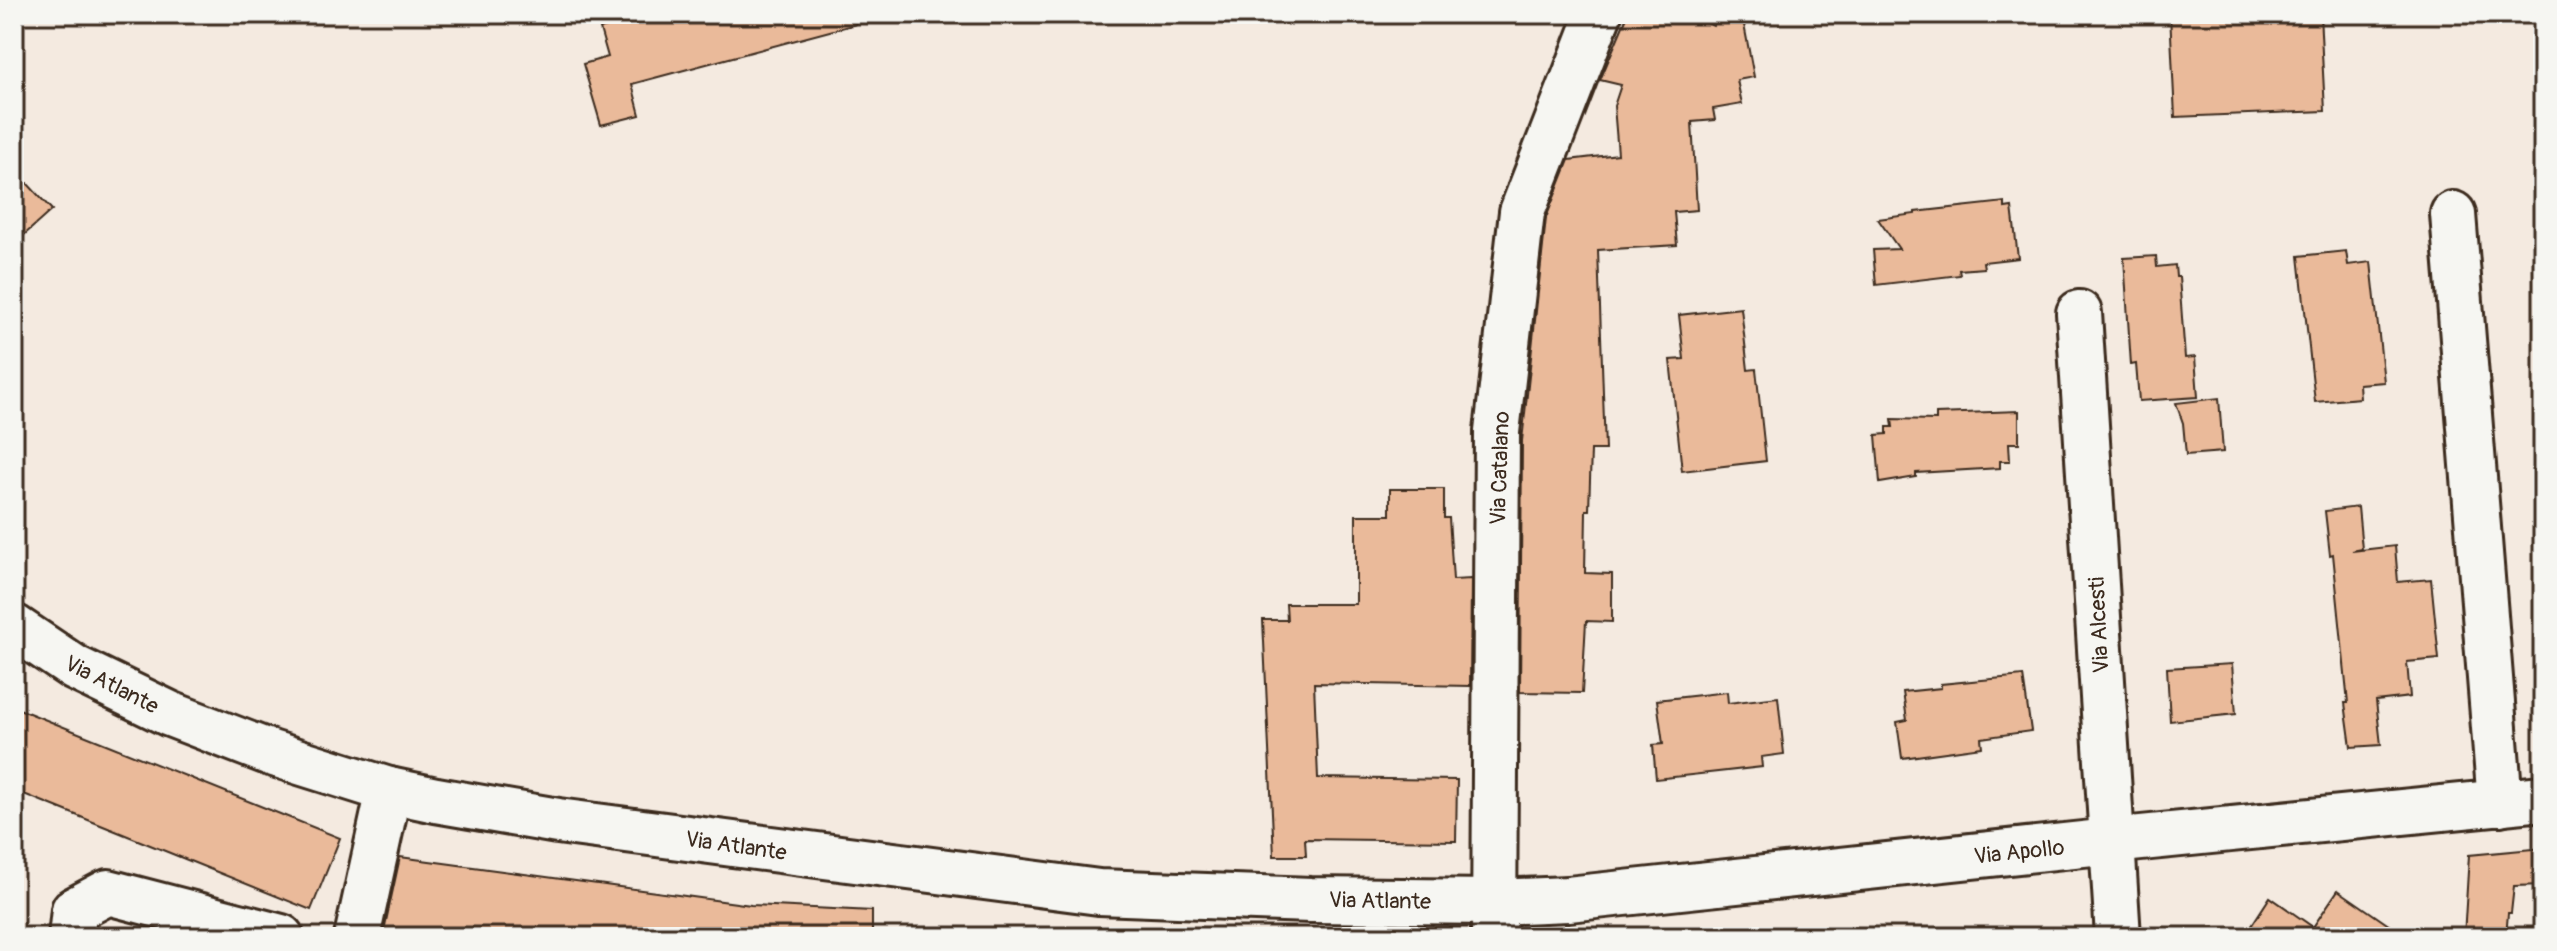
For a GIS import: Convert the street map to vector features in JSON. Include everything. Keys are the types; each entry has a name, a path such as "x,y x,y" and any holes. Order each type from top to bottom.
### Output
{"street":[{"name":"Via Catalano","path":"1494,919 1497,432 1522,212 1599,14"},
{"path":"2453,214 2500,803"},
{"name":"Via Alcesti","path":"2079,313 2118,937"},
{"name":"Via Atlante","path":"14,627 75,668 170,714 271,753 389,790 573,823 1099,892 1494,919"},
{"path":"357,937 389,790"},
{"name":"Via Apollo","path":"1494,919 1583,898 2543,798"},
{"path":"71,937 74,910 108,892 281,937"}],"building":[{"path":"653,14 855,14 856,24 632,84 640,115 601,125 583,64 608,57 600,29"},
{"path":"1628,14 1691,14 1713,26 1721,14 1742,14 1754,77 1737,80 1742,104 1713,109 1715,120 1692,122 1697,210 1674,212 1677,245 1598,250 1605,450 1591,450 1585,573 1612,574 1612,622 1586,621 1582,693 1520,692 1522,441 1546,218 1569,160 1618,154 1614,106 1621,85 1600,80"},
{"path":"2170,14 2320,14 2325,111 2175,117"},
{"path":"14,169 52,210 14,244"},
{"path":"2005,202 2005,208 2012,207 2018,258 1983,262 1984,268 1959,270 1960,275 1876,285 1873,250 1899,249 1878,219"},
{"path":"2346,251 2348,265 2371,262 2384,382 2359,384 2360,398 2315,402 2299,256"},
{"path":"2156,256 2157,267 2175,265 2176,277 2179,277 2185,358 2195,357 2198,397 2139,401 2136,364 2131,365 2124,258"},
{"path":"1741,308 1748,370 1756,369 1766,461 1682,471 1670,360 1684,359 1679,315"},
{"path":"2219,398 2223,452 2186,455 2183,423 2176,403"},
{"path":"2019,411 2019,443 2009,443 2010,461 2000,461 2000,468 1916,473 1916,477 1880,483 1876,435 1887,434 1887,427 1893,427 1892,419 1936,420 1936,414"},
{"path":"1390,489 1444,489 1444,518 1449,518 1453,580 1471,579 1470,686 1314,683 1318,778 1457,780 1456,841 1305,839 1306,856 1274,856 1263,620 1287,620 1286,604 1356,604 1356,515 1390,515"},
{"path":"2358,507 2362,549 2352,551 2395,546 2398,582 2431,579 2439,659 2407,662 2410,697 2376,701 2381,745 2351,747 2333,554 2330,555 2325,511"},
{"path":"2232,664 2236,714 2170,721 2167,668"},
{"path":"2023,676 2031,731 1981,738 1982,747 1902,758 1897,722 1907,720 1903,692 1941,688 1941,684"},
{"path":"1727,692 1728,703 1778,697 1784,754 1761,757 1762,767 1656,779 1653,745 1663,744 1657,700"},
{"path":"14,707 340,838 311,910 14,790"},
{"path":"2543,848 2543,885 2514,886 2506,937 2464,937 2469,855"},
{"path":"400,857 751,905 872,911 872,937 383,935"},
{"path":"2338,890 2406,937 2244,937 2270,897 2313,927"}]}
